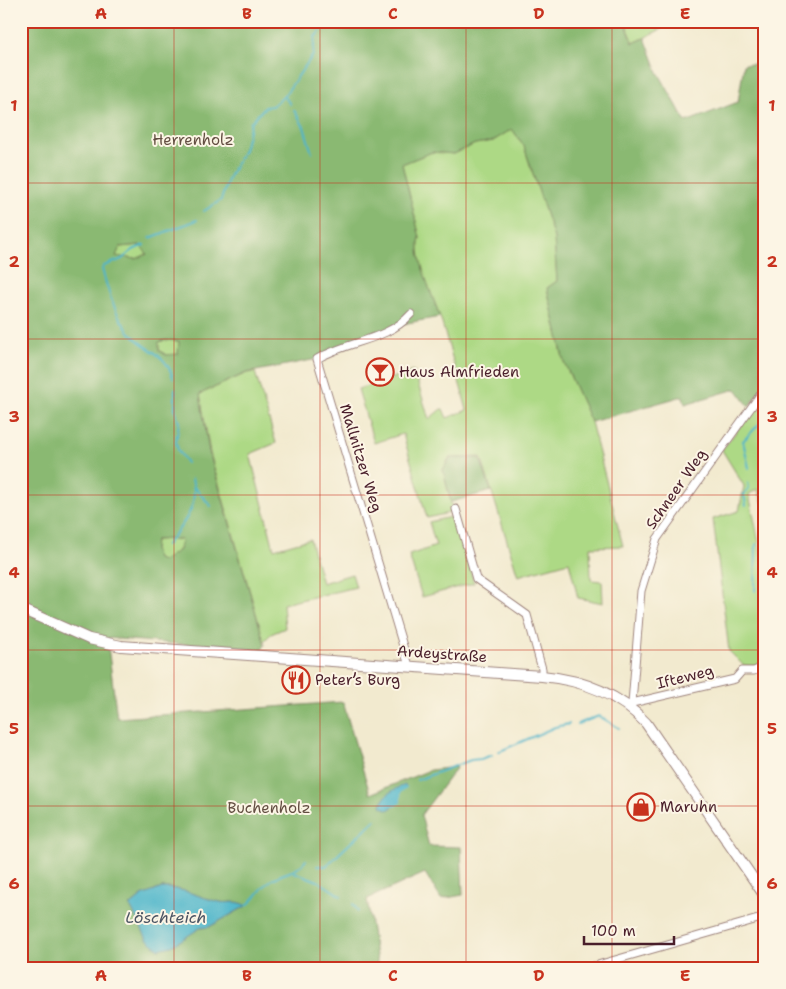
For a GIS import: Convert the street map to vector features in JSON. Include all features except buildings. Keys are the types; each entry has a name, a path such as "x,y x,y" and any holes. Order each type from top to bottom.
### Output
{"main road":[{"name":"Ardeystraße","path":"21,609 80,635 121,646 542,676 565,678 587,684 631,705 656,735 765,896"}],"street":[{"name":"Mallnitzer Weg","path":"409,666 317,359 333,350 387,332 402,324 411,314"},
{"name":"Schneer Weg","path":"631,705 641,592 657,539 765,388"},
{"path":"456,509 474,574 482,584 526,616 542,668 542,676"},
{"name":"Ifteweg","path":"631,705 735,678 742,671 754,671 765,666"},
{"path":"587,968 609,965 765,917"}],"green space":[{"name":"Herrenholz","path":"21,21 628,21 626,24 633,43 645,38 658,72 686,122 738,102 744,64 757,64 765,98 765,384 749,406 736,389 685,404 683,396 591,422 564,362 547,288 557,281 554,238 524,146 512,129 493,141 475,144 454,154 432,152 402,164 420,238 419,246 422,266 440,317 402,324 317,359 246,373 200,394 209,452 265,645 261,651 107,638 117,718 343,702 370,794 430,770 457,767 421,815 429,846 461,847 463,895 441,899 425,873 367,899 378,968 21,968","holes":["140,245 147,254 136,259 116,256 120,247","165,340 179,341 178,354 166,355 159,350 159,342","172,539 181,540 179,550 163,561 157,559 154,550 155,540","162,888 169,888 219,902 236,902 246,906 209,927 200,928 130,906 142,896"]},
{"path":"629,21 677,21 634,43 626,24"},
{"path":"512,129 524,146 554,238 557,281 547,288 564,362 591,422 623,546 590,547 591,580 602,581 603,603 578,598 569,562 518,576 481,457 449,458 443,470 453,512 427,518 403,434 374,443 358,389 414,371 429,419 441,409 443,409 447,418 467,410 441,320 419,256 420,238 402,164 432,152 454,154 475,144 493,141"},
{"path":"141,245 147,254 136,259 115,257 120,247"},
{"path":"165,340 180,341 178,355 166,355 159,350 158,342"},
{"path":"255,372 276,443 250,454 274,549 310,539 322,583 352,574 356,587 283,604 285,628 271,634 264,641 210,453 200,394 247,373"},
{"path":"765,394 765,458 761,460 765,472 765,509 758,489 749,494 765,572 765,662 755,666 743,665 729,651 713,519 739,511 744,486 722,450"},
{"path":"450,458 480,458 491,491 451,502 443,470"},
{"path":"455,516 474,583 422,597 409,555 436,546 429,522"},
{"path":"155,540 181,540 179,550 163,561 157,559 154,550"}],"water":[{"path":"405,785 406,787 400,792 400,802 388,810 381,806 384,798 390,792"},
{"name":"Löschteich","path":"162,888 177,889 213,900 240,903 246,906 209,927 200,928 172,946 159,949 147,939 130,906 142,896"}],"waterway":[{"path":"204,211 221,200 229,177 244,150 251,122 265,107 272,106 284,96 313,55 315,37 329,21"},
{"path":"284,96 290,104"},
{"path":"294,110 304,127 312,153"},
{"path":"150,238 197,220"},
{"path":"144,245 133,250 122,259 104,266 102,269 113,303 125,327 137,340 166,363 173,378"},
{"path":"175,389 175,409 179,422 176,442 178,450 187,463"},
{"path":"749,468 743,441 765,418"},
{"path":"166,545 184,522 192,506 194,498 192,479"},
{"path":"746,505 744,494 749,488 748,483"},
{"path":"194,487 211,506"},
{"path":"755,591 756,544"},
{"path":"578,724 599,716 619,728"},
{"path":"498,752 555,727 569,724"},
{"path":"417,780 471,760 492,755"},
{"path":"394,806 400,802 400,792 406,787"},
{"path":"317,866 326,866 375,820"},
{"path":"246,906 269,882 278,876 295,870 306,860"},
{"path":"294,872 318,881 341,896"},
{"path":"353,904 358,911"},
{"path":"116,968 121,965"}],"place":[{"name":"Haus Almfrieden","path":"380,372"},
{"name":"Peter’s Burg","path":"296,680"},
{"name":"Maruhn","path":"641,807"}],"park label":[{"name":"Buchenholz","path":"269,808"}]}
